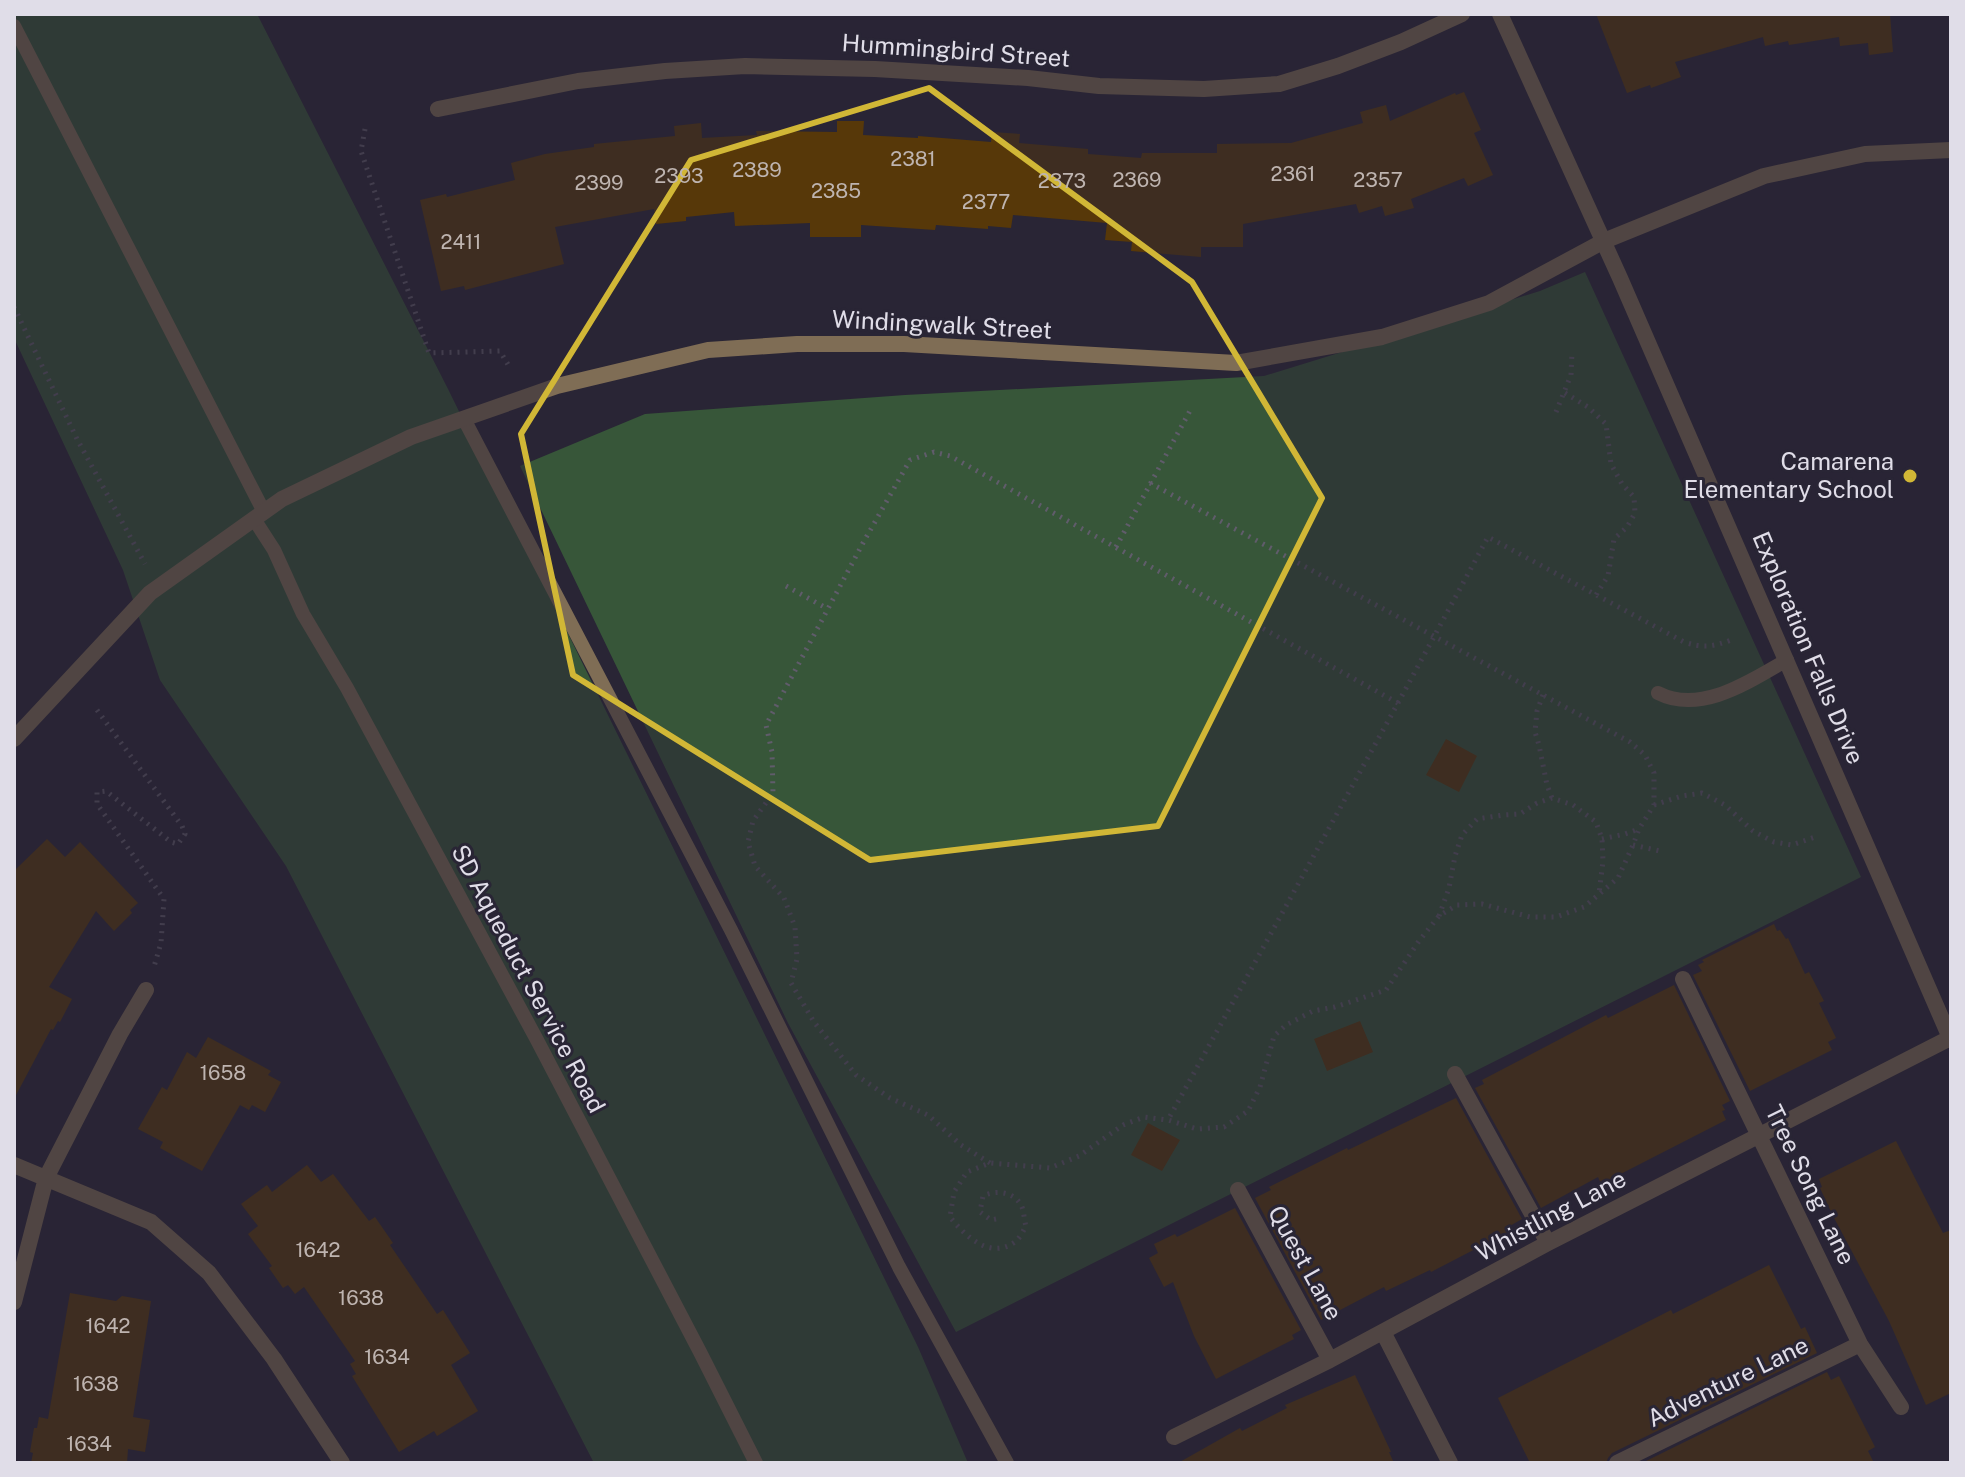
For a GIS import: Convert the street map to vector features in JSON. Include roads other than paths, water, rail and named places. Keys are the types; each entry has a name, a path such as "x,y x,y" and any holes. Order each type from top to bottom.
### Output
{"street":[{"name":"Hummingbird Street","path":"438,109 578,81 745,66 875,69 1028,78 1099,86 1204,89 1279,84 1338,66 1462,14"},
{"name":"Exploration Falls Drive","path":"1500,14 1604,241 1950,1039"},
{"name":"Windingwalk Street","path":"14,739 150,593 282,499 411,437 557,386 708,350 797,344 904,344 1236,363 1382,337 1489,303 1604,241 1764,176 1865,154 1951,150"},
{"name":"Tree Song Lane","path":"1683,979 1860,1344 1901,1407"},
{"path":"14,1302 46,1178 146,990"},
{"name":"Whistling Lane","path":"1174,1437 1330,1360 1548,1243 1950,1039"},
{"path":"1455,1074 1548,1243"},
{"path":"14,1165 151,1222 209,1273 274,1359 342,1463"},
{"name":"Quest Lane","path":"1238,1190 1330,1360"},
{"path":"1383,1332 1450,1463"},
{"name":"Adventure Lane","path":"1617,1463 1860,1344"}],"lane":[{"name":"SD Aqueduct Service Road","path":"14,26 259,516 303,614 354,701 537,1040 756,1463"},
{"path":"464,419 731,930 899,1267 1007,1463"},
{"path":"1658,693 1672,700 1694,701 1733,690 1787,660"}],"place":[{"name":"Camarena Elementary School","path":"1910,476"}]}
